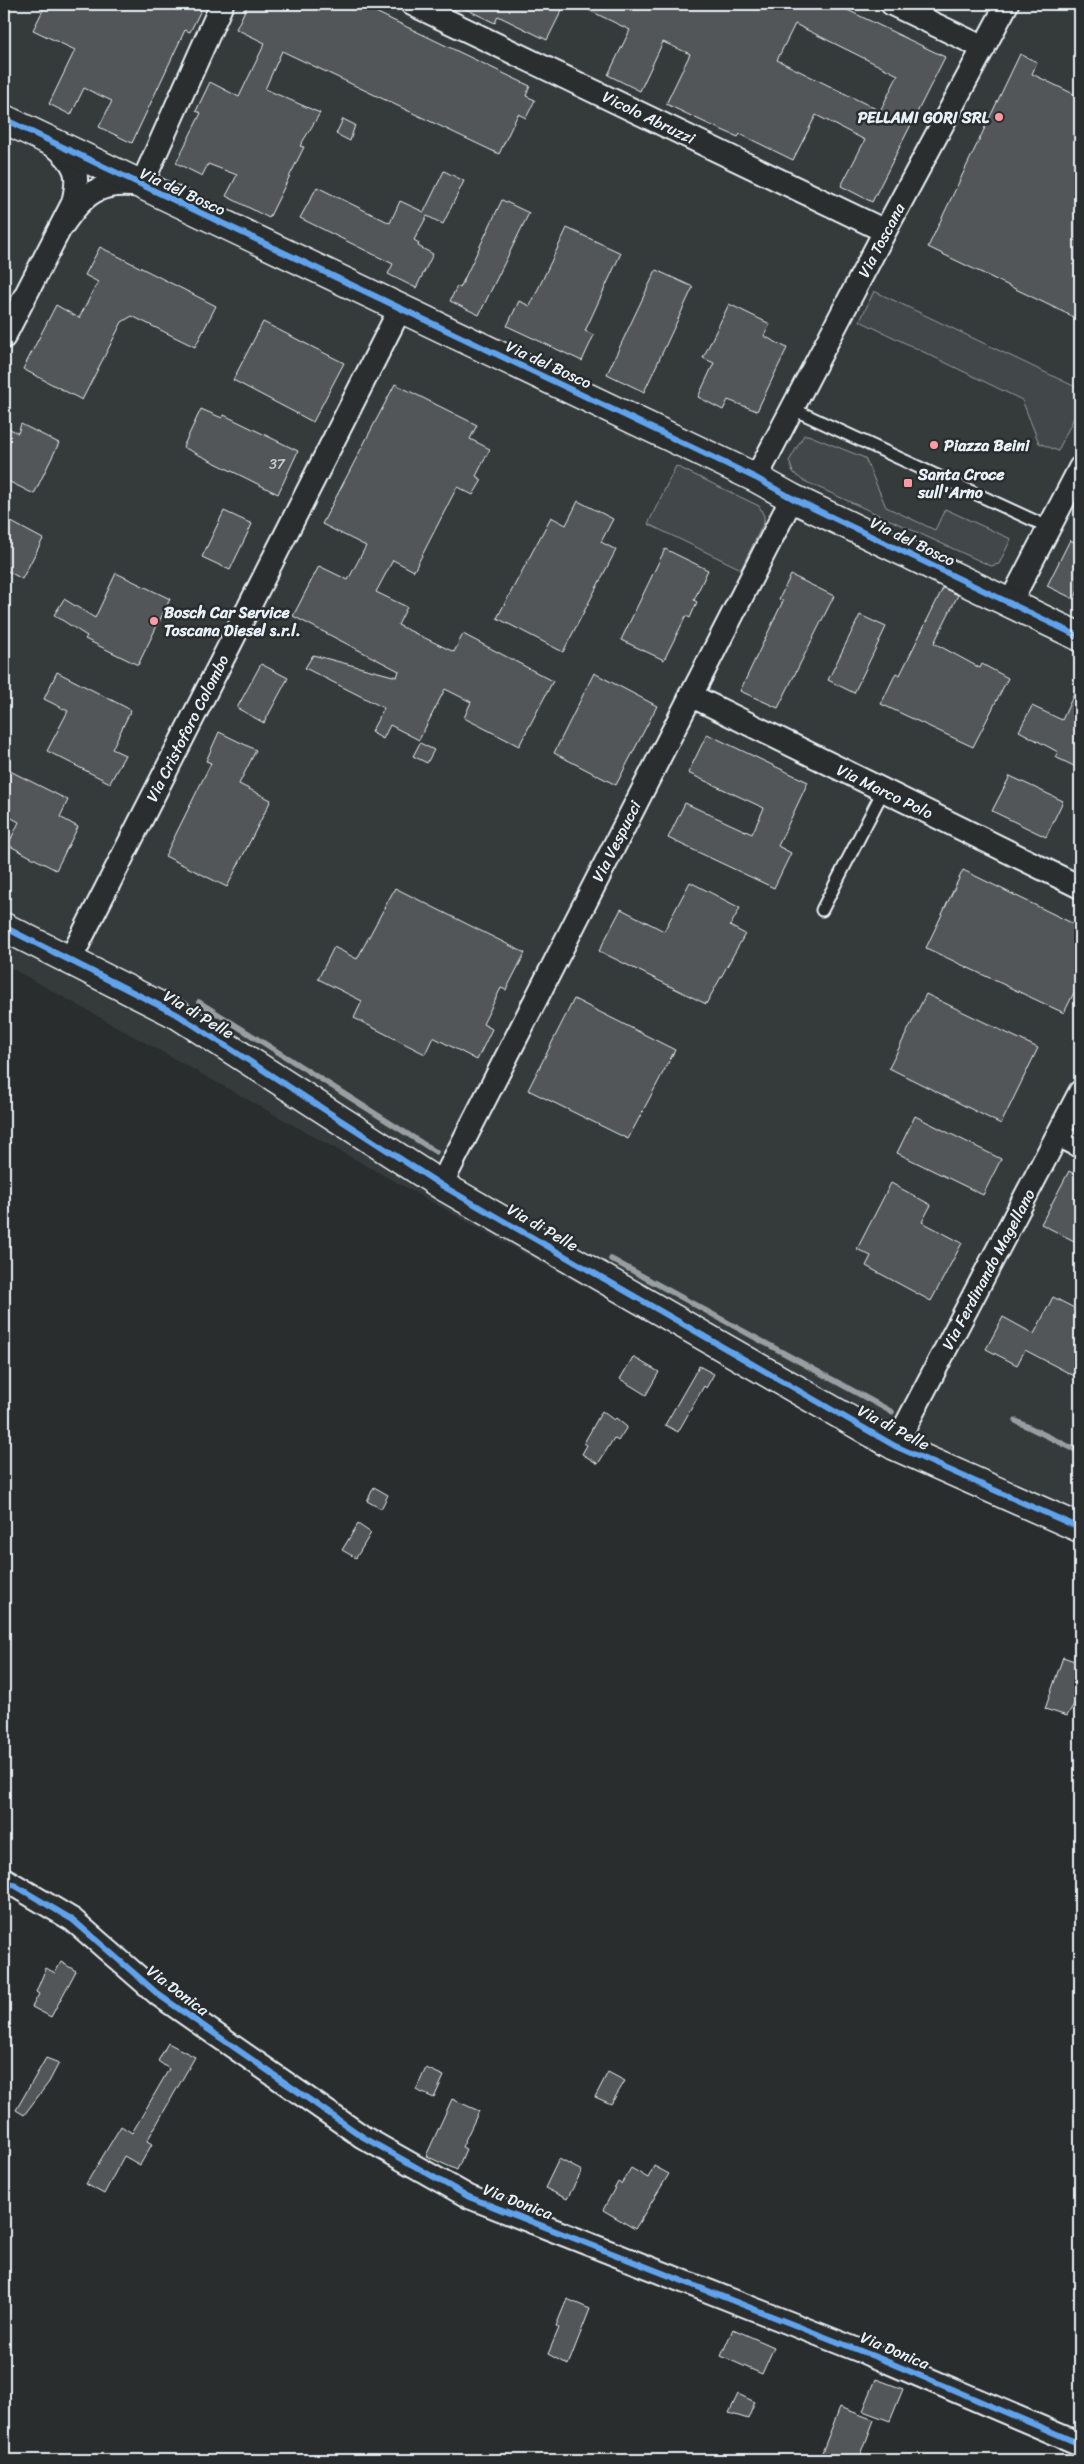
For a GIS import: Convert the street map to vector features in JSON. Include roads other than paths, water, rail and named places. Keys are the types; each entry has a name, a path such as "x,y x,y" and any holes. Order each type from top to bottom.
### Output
{"street":[{"path":"62,226 76,205 97,189 121,183 140,186 222,4"},
{"name":"Vicolo Abruzzi","path":"412,4 885,231"},
{"path":"892,4 984,48"},
{"name":"Via Toscana","path":"756,478 885,231 1007,4"},
{"name":"Via del Bosco","path":"4,119 140,186 756,478 792,498 1080,637"},
{"path":"4,337 72,203 77,177 72,162 50,142"},
{"name":"Via Cristoforo Colombo","path":"70,960 400,309"},
{"path":"1010,603 1080,468"},
{"name":"Via Vespucci","path":"441,1184 792,498"},
{"name":"Via Marco Polo","path":"690,695 1080,887"},
{"name":"Via di Pelle","path":"4,927 178,1015 441,1184 895,1446 1080,1528"},
{"name":"Via Ferdinando Magellano","path":"895,1446 1080,1092"},
{"path":"1058,1135 1080,1146"},
{"name":"Via Donica","path":"4,1879 73,1920 159,1995 363,2136 469,2197 881,2359 1080,2444"}],"lane":[{"path":"794,408 1050,528"},
{"path":"822,910 883,791"}],"waterway":[{"path":"199,1002 436,1152"},
{"path":"611,1259 892,1412"},
{"path":"1016,1421 1080,1452"}],"place":[{"name":"PELLAMI GORI SRL","path":"999,117"},
{"name":"Piazza Beini","path":"934,445"},
{"name":"Santa Croce sull'Arno","path":"908,483"},
{"name":"Bosch Car Service Toscana Diesel s.r.l.","path":"154,621"}]}
